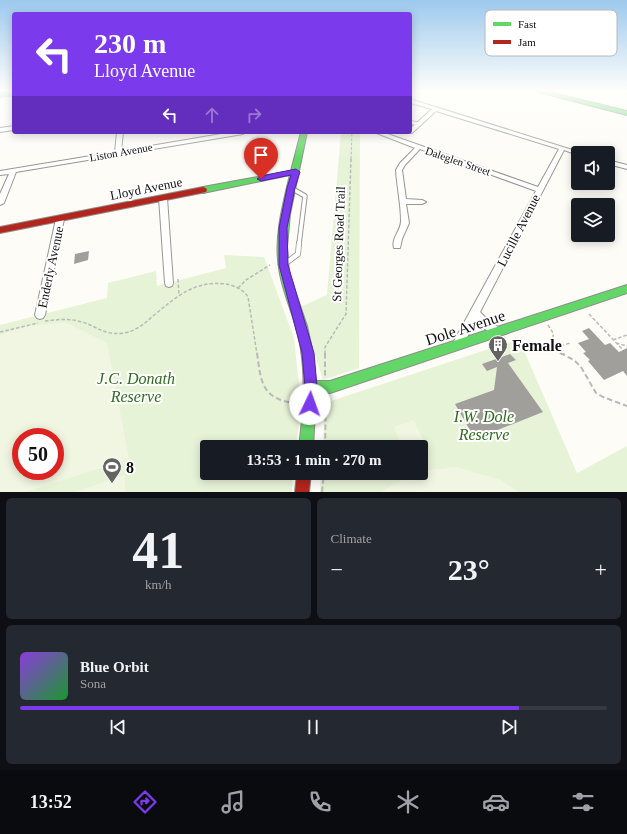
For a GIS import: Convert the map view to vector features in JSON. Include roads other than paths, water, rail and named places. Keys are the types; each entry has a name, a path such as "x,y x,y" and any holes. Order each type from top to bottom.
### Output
{"street":[{"path":"412,130 429,114"},
{"path":"451,114 571,151"},
{"path":"0,130 12,128"},
{"path":"118,153 120,134"},
{"name":"Liston Avenue","path":"0,173 231,134"},
{"path":"304,134 294,190 283,228 282,245 283,265 308,353 311,387 307,440"},
{"name":"Daleglen Street","path":"383,134 539,190"},
{"path":"401,140 408,134"},
{"path":"398,246 398,239 405,223 399,170 402,164 419,147"},
{"name":"Lucille Avenue","path":"458,344 562,148"},
{"path":"615,164 627,167"},
{"path":"0,203 13,171"},
{"name":"Lloyd Avenue","path":"0,230 296,172"},
{"path":"163,198 169,283"},
{"path":"403,201 422,202"},
{"name":"Enderly Avenue","path":"40,315 60,218"},
{"name":"Dole Avenue","path":"311,387 326,388 627,289"},
{"path":"475,313 486,324 498,332"},
{"path":"302,492 303,480"}],"lane":[{"path":"412,122 418,124"},
{"path":"283,265 298,254 305,196 294,190"}],"place":[{"name":"Female","path":"498,362"},
{"name":"8","path":"112,484"}],"park label":[{"name":"J.C. Donath Reserve","path":"136,387"},
{"name":"I.W. Dole Reserve","path":"484,425"}]}
